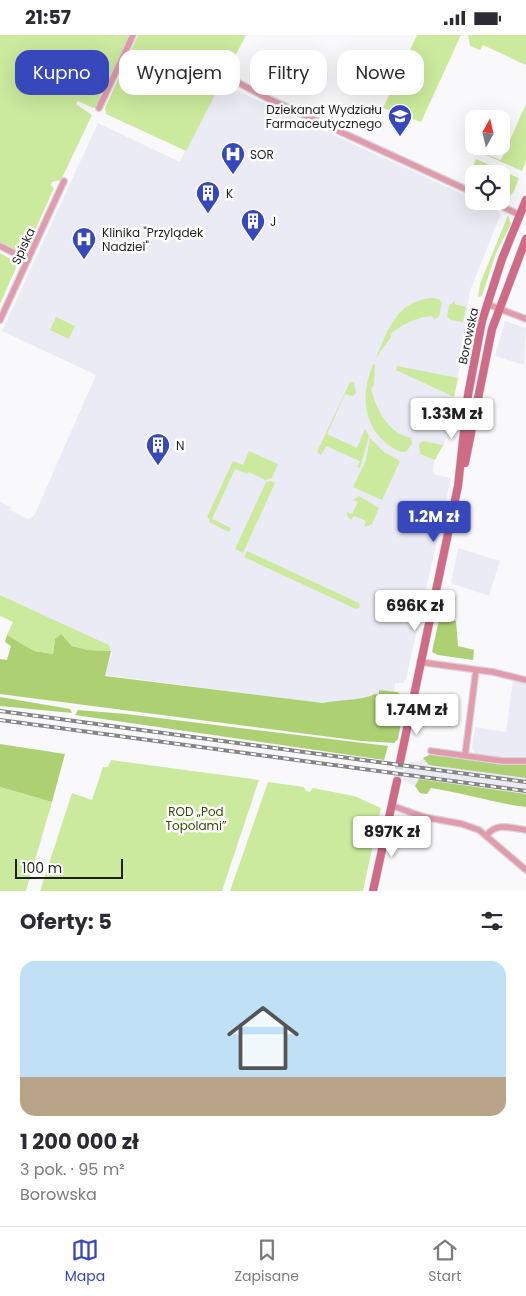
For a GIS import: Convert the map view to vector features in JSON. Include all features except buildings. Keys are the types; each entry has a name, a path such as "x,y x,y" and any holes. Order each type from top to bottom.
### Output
{"street":[{"path":"99,108 133,35"},
{"path":"240,84 269,99 465,189"},
{"name":"Spiska","path":"0,320 64,181"},
{"name":"Borowska","path":"458,483 468,395 487,304 502,259 526,200"},
{"path":"509,210 520,215"},
{"name":"Borowska","path":"400,762 458,483 467,453 490,335 526,239"},
{"path":"0,247 28,260"},
{"path":"487,304 498,310 526,319"},
{"path":"420,662 526,680"},
{"path":"465,756 476,670"},
{"path":"431,751 503,761 526,761"},
{"path":"373,891 397,781"},
{"path":"393,803 424,817 468,825 487,835 526,870"},
{"path":"389,821 400,822 424,817"},
{"path":"487,835 493,828 499,826 526,830"}],"shaded area":[{"path":"240,92 465,195 465,210 497,210 501,213 470,291 465,323 468,324 444,445 435,456 434,474 451,478 406,679 403,683 395,683 394,694 367,709 104,675 112,654 109,645 0,595 0,502 11,507 10,510 28,519 34,516 96,375 2,331 98,123 180,162 197,125 215,95 240,95"},
{"path":"505,321 526,328 524,365 495,356"},
{"path":"458,548 500,561 489,596 451,583"},
{"path":"513,680 526,683 526,759 477,755 472,749 475,727 506,732"},
{"path":"431,754 503,764 526,763 526,807 498,803 473,795 431,788 427,794 420,793 415,786 403,781 406,763 419,761"}],"green space":[{"path":"0,35 130,35 123,50 119,50 119,59 109,81 109,50 15,50 15,95 102,95 97,107 93,108 78,101 76,104 92,115 61,180 52,182 51,185 54,188 32,237 33,240 29,249 23,253 0,242"},
{"path":"138,35 246,35 238,50 131,50"},
{"path":"417,35 461,35 421,122 383,108 389,95 424,95 424,50 410,50"},
{"path":"468,35 526,35 526,65 483,45 480,50 470,46"},
{"path":"119,77 119,95 215,95 186,151 106,114 105,108"},
{"path":"526,104 526,160 522,171 486,155 501,160 503,155 510,155 510,140"},
{"path":"476,159 490,165 473,165"},
{"path":"510,174 519,178 510,196"},
{"path":"508,215 511,224 496,253 482,296 478,297 480,284"},
{"path":"0,253 14,261 16,268 0,304"},
{"path":"439,299 442,303 439,317 434,319 432,316 420,318 399,328 390,334 391,337 376,358 385,337 402,311 420,300"},
{"path":"455,301 455,304 466,307 463,322 451,320 447,317 449,305"},
{"path":"56,317 75,326 69,339 50,330"},
{"path":"373,364 375,365 374,385 371,388 376,405 385,420 396,432 411,438 412,444 406,452 398,451 386,443 372,426 368,416 366,395 369,374"},
{"path":"397,366 458,378 454,397 396,370"},
{"path":"350,382 354,382 356,393 353,396 345,394 327,434 357,448 365,429 369,436 360,468 357,467 360,461 326,446 321,455 317,452"},
{"path":"370,438 384,452 400,461 382,500 353,487 366,460"},
{"path":"423,441 443,445 435,460 420,454 419,444"},
{"path":"249,451 278,464 272,478 265,480 249,472 247,474 235,469 212,519 231,528 229,532 209,522 210,519 207,517 233,461 243,465"},
{"path":"271,481 275,483 243,553 235,549 266,482"},
{"path":"359,496 379,508 372,524 368,526 364,526 366,521 354,516 351,520 347,516 347,512 352,514 358,502 353,500"},
{"path":"247,551 359,603 360,607 356,609 244,557"},
{"path":"0,595 109,645 111,651 88,650 72,646 61,634 54,643 53,654 34,651 7,635 13,622 0,616"},
{"path":"440,615 456,621 458,646 474,650 473,660 438,655 432,652"},
{"path":"61,634 72,646 88,650 111,651 105,676 323,703 365,698 374,694 379,695 379,690 397,692 404,696 405,702 398,739 394,743 361,741 0,694 0,659 7,660 11,646 5,642 7,635 34,651 53,654 55,639"},
{"path":"0,697 70,709 72,713 0,706"},
{"path":"78,710 126,714 388,746 384,760 75,715"},
{"path":"0,744 65,754 52,802 0,787"},
{"path":"431,754 503,764 526,763 526,778 429,765 423,758"},
{"name":"ROD „Pod Topolami”","path":"111,760 259,780 222,891 40,891 72,793 92,800 103,767 108,767"},
{"path":"419,779 526,794 526,807 431,788 427,794 420,793 415,786"},
{"path":"268,782 304,787 306,791 310,792 313,788 354,796 381,808 363,891 230,891"},
{"path":"0,787 52,802 26,891 0,891"}],"tunnel":[{"path":"397,781 400,762"}],"railway":[{"path":"0,711 526,782"},
{"path":"0,720 526,791"}],"place":[{"name":"Dziekanat Wydziału Farmaceutycznego","path":"400,137"},
{"name":"SOR","path":"233,175"},
{"name":"K","path":"208,214"},
{"name":"J","path":"253,242"},
{"name":"Klinika \"Przylądek Nadziei\"","path":"84,260"},
{"name":"N","path":"158,466"}]}
